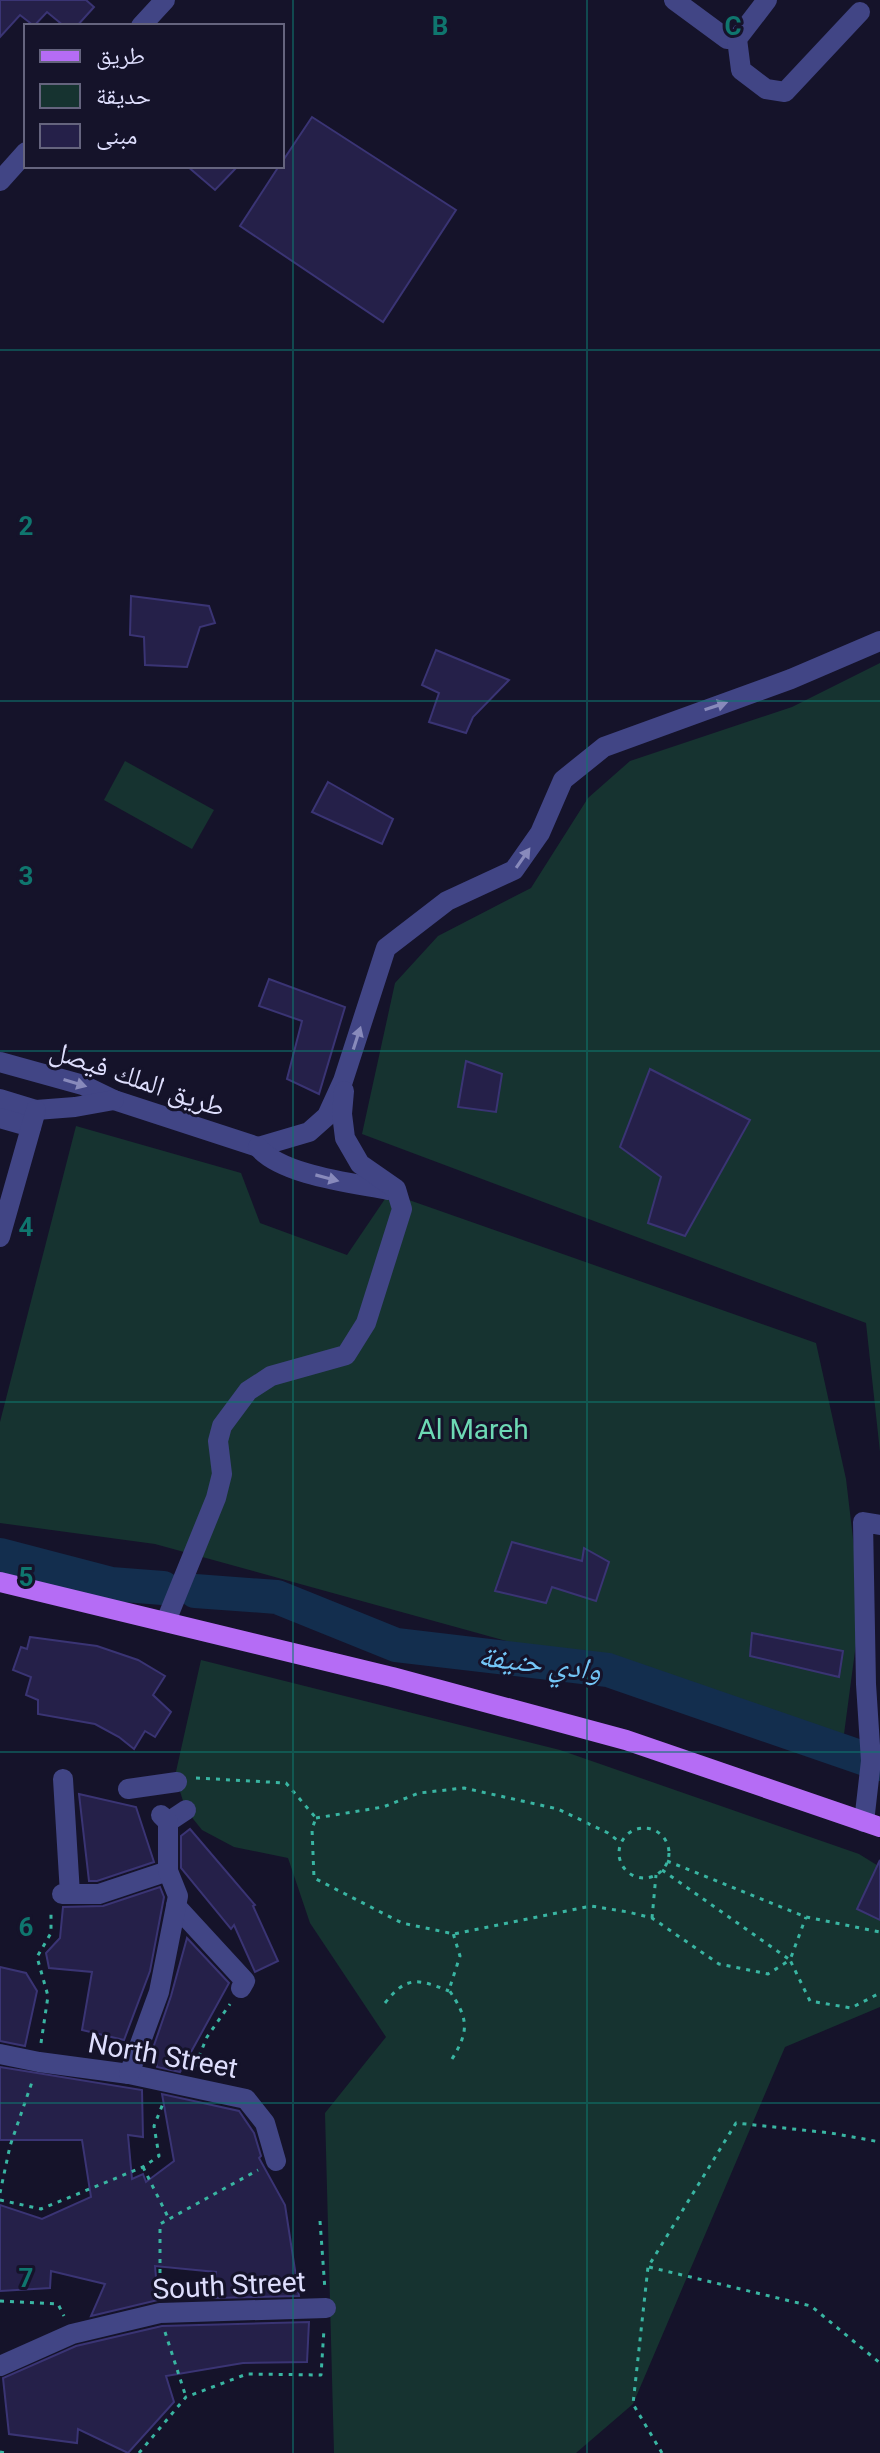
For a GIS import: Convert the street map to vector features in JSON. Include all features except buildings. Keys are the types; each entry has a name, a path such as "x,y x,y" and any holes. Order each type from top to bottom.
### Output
{"main road":[{"path":"0,1582 166,1621 626,1740 872,1824"}],"street":[{"path":"143,24 165,0"},
{"path":"674,0 727,39 737,39"},
{"path":"767,0 737,39 741,70 766,89 785,92 860,12"},
{"path":"0,181 24,154"},
{"path":"258,1147 309,1132 327,1116 343,1081 386,948 447,901 514,870 540,833 563,780 604,747 791,679 880,641"},
{"name":"طريق الملك فيصل","path":"0,1062 83,1085 114,1100 258,1147 276,1164 350,1184 390,1190 402,1209"},
{"path":"166,1621 219,1486 222,1474 218,1441 222,1426 248,1391 271,1376 346,1355 366,1323 402,1209 396,1189 360,1164 345,1138 343,1081"},
{"path":"0,1099 33,1118"},
{"path":"0,1118 33,1118 114,1100"},
{"path":"0,1237 33,1118"},
{"path":"872,1824 863,1522 880,1525"},
{"path":"63,1779 66,1894 99,1894 168,1871"},
{"path":"128,1789 177,1782"},
{"path":"129,2074 159,1992 178,1896 168,1871 164,1818 186,1810"},
{"path":"176,1906 245,1981 241,1988"},
{"name":"North Street","path":"0,2054 129,2074 246,2099 265,2123 276,2161"},
{"name":"South Street","path":"0,2366 72,2334 160,2313 326,2308"}],"path":[{"path":"177,1782 194,1778 286,1783 316,1818"},
{"path":"316,1818 383,1807 419,1793 464,1788 558,1809 608,1833 621,1843"},
{"path":"316,1818 312,1829 314,1878 402,1923 453,1933 591,1906 652,1918 719,1964 768,1974 790,1960 806,1917"},
{"path":"633,1831 656,1831 667,1844 667,1861 656,1875 640,1878 625,1870 620,1860 621,1843 633,1831"},
{"path":"667,1861 806,1917 880,1932"},
{"path":"662,1870 790,1960 810,2001 851,2008 880,1993"},
{"path":"652,1918 656,1875"},
{"path":"0,2193 10,2146 39,2062 48,1996 37,1957 51,1933 51,1894 66,1894"},
{"path":"449,1991 460,1956 453,1933"},
{"path":"385,2003 398,1987 415,1981 449,1991 464,2014 465,2027 462,2042 452,2059"},
{"path":"0,2200 41,2209 143,2167 159,2156 154,2126 207,2037 241,1988"},
{"path":"662,2453 633,2404 648,2267 736,2123 831,2133 880,2142"},
{"path":"186,2397 160,2313 160,2224 276,2161"},
{"path":"143,2167 168,2217"},
{"path":"139,2453 186,2397 247,2374 321,2375 326,2308 320,2221"},
{"path":"648,2267 811,2306 880,2363"},
{"path":"0,2301 58,2304 72,2334"},
{"path":"0,2452 6,2453"}],"green space":[{"path":"880,663 880,1452 866,1323 362,1134 395,983 438,936 531,888 588,798 630,761 792,707"},
{"path":"125,761 214,810 192,849 104,800"},
{"name":"Al Mareh","path":"76,1126 241,1173 260,1223 347,1255 389,1193 816,1343 846,1479 861,1606 844,1734 155,1544 0,1523 0,1422"},
{"path":"201,1660 560,1750 859,1854 880,1867 880,2007 785,2047 633,2404 576,2453 334,2453 325,2113 386,2037 310,1923 288,1858 234,1847 202,1830 186,1810 175,1776"}],"waterway":[{"name":"وادي حنيفة","path":"0,1555 111,1584 163,1588"},
{"name":"وادي حنيفة","path":"195,1591 277,1597 396,1645 608,1670 880,1764"}]}
